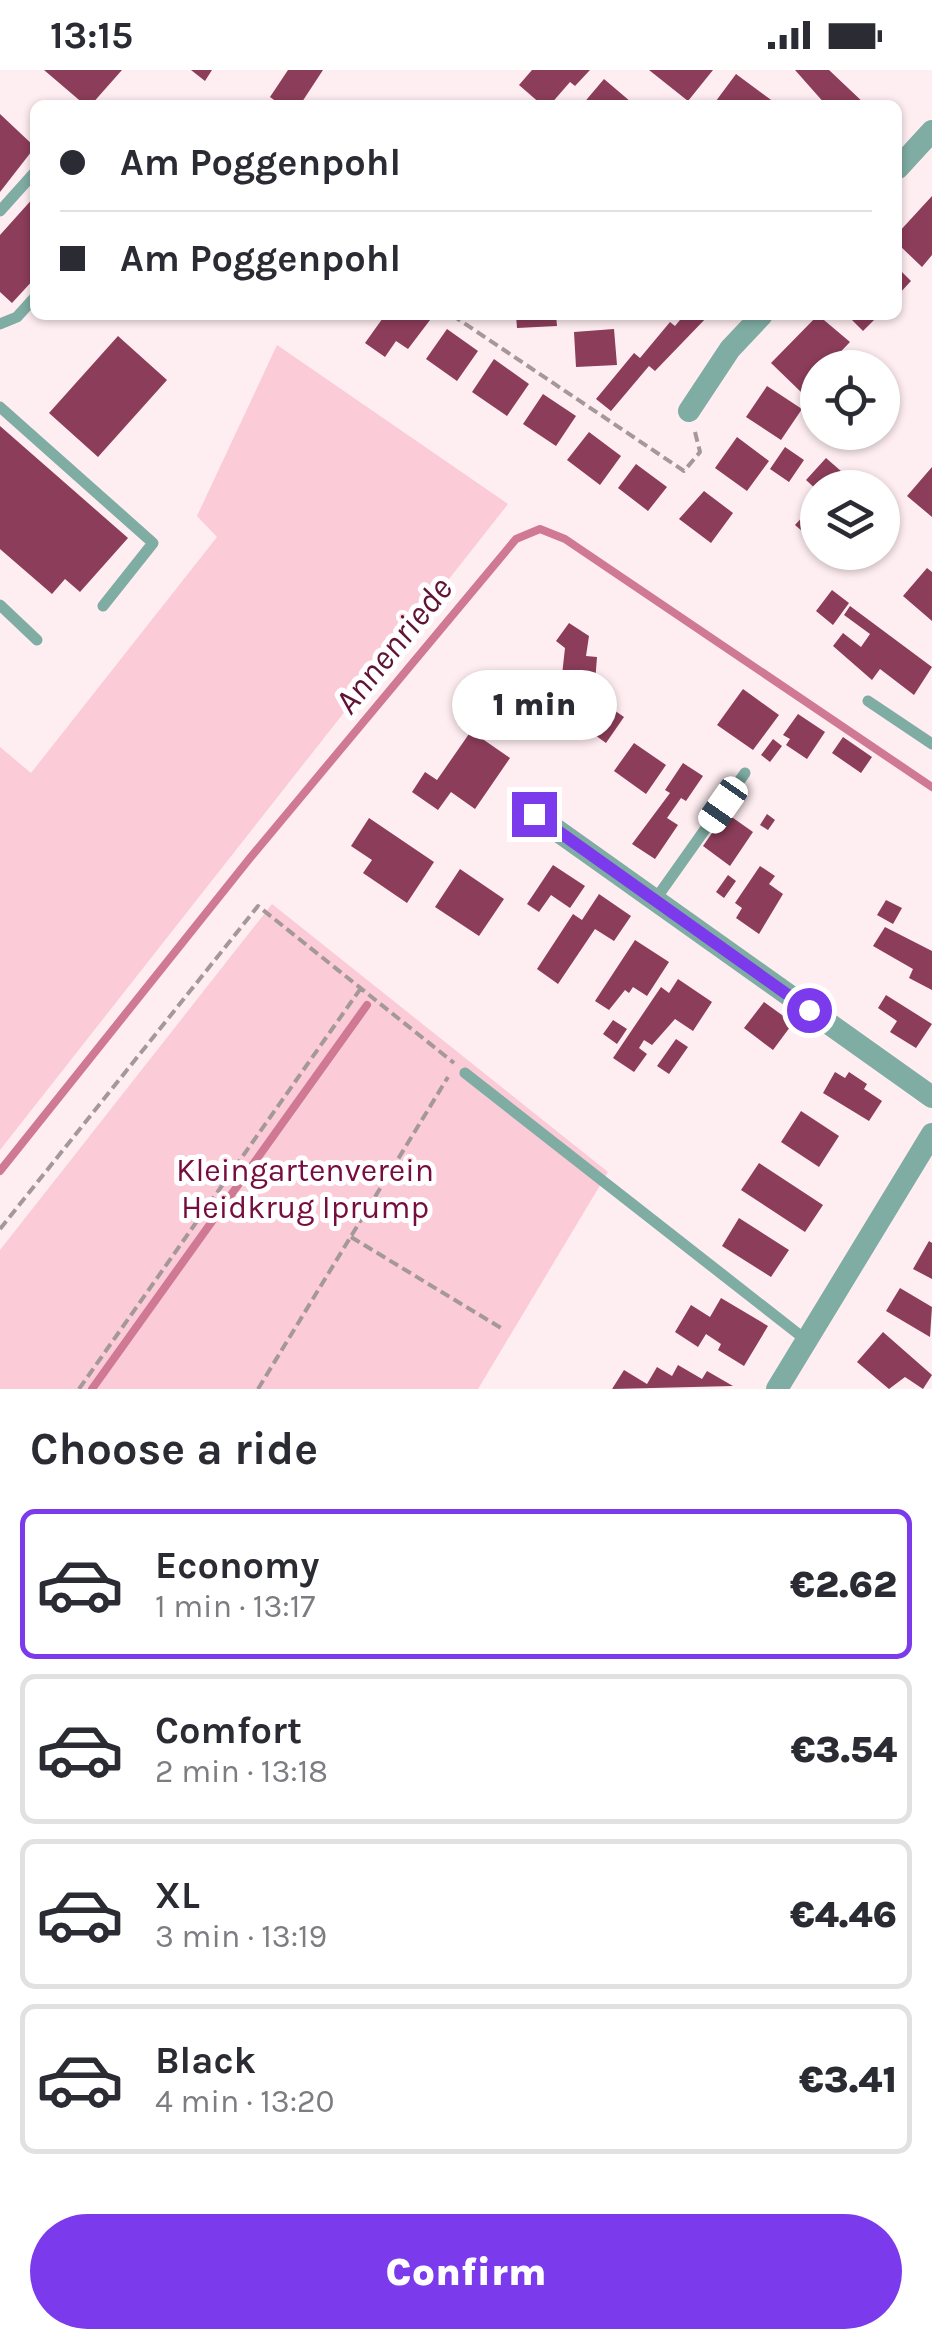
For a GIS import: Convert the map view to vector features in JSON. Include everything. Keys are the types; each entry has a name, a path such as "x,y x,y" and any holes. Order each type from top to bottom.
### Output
{"street":[{"path":"902,164 932,131"},
{"path":"689,411 730,350 757,320"},
{"path":"534,814 932,1097"},
{"path":"776,1389 932,1134"}],"lane":[{"path":"0,212 30,178"},
{"path":"0,324 17,317 30,303"},
{"path":"0,407 152,543 103,606"},
{"path":"0,606 37,640"},
{"path":"868,702 932,744"},
{"path":"655,900 746,773"},
{"path":"461,1068 806,1340"}],"path":[{"path":"459,320 684,471 700,452 689,411"},
{"path":"0,1229 258,906 461,1068 350,1237 258,1389"},
{"path":"79,1389 361,988"},
{"path":"350,1237 501,1328"}],"green space":[{"path":"277,345 508,504 0,1150 0,747 31,773 217,537 197,516"},
{"name":"Kleingartenverein Heidkrug Iprump","path":"272,904 608,1172 478,1389 0,1389 0,1250"}],"building":[{"path":"44,70 122,70 95,100 79,100"},
{"path":"191,70 212,70 205,81"},
{"path":"288,70 323,70 303,100 270,97"},
{"path":"532,70 590,70 575,86 570,82 554,100 536,100 519,85"},
{"path":"649,70 713,70 687,100"},
{"path":"795,70 829,70 861,100 822,100"},
{"path":"736,74 771,100 717,100"},
{"path":"604,79 629,100 586,100"},
{"path":"0,114 30,142 30,153 0,192"},
{"path":"932,196 932,255 922,267 902,248 902,229"},
{"path":"30,202 30,283 12,303 0,292 0,235"},
{"path":"902,272 911,281 902,291"},
{"path":"381,320 430,320 408,349 396,341 385,357 365,343"},
{"path":"516,320 556,320 557,326 517,328"},
{"path":"680,320 704,320 655,371 649,366 611,411 596,399 634,353 640,358 670,322 675,326"},
{"path":"813,320 824,320 850,342 842,350 800,350 800,391 771,363"},
{"path":"852,320 874,320 863,331"},
{"path":"447,329 478,351 457,381 426,359"},
{"path":"614,329 617,365 576,367 574,332"},
{"path":"118,336 167,380 98,457 49,413"},
{"path":"494,359 529,384 507,416 472,392"},
{"path":"767,386 800,408 781,440 746,417"},
{"path":"543,394 576,416 556,446 523,424"},
{"path":"0,426 128,538 80,592 65,579 52,594 0,549"},
{"path":"589,432 621,456 600,485 567,460"},
{"path":"737,437 769,461 747,491 715,468"},
{"path":"785,447 804,460 789,482 770,469"},
{"path":"826,458 840,470 815,470"},
{"path":"636,464 667,487 648,511 618,488"},
{"path":"932,467 932,517 907,496"},
{"path":"704,491 733,513 711,543 679,519"},
{"path":"927,568 932,572 932,621 903,596"},
{"path":"832,590 849,603 833,625 816,611"},
{"path":"850,606 932,667 914,695 880,669 872,680 833,646 843,633 861,647 870,634 844,615"},
{"path":"569,623 589,636 586,656 597,657 594,696 624,717 606,743 581,725 570,724 543,734 529,704 560,693 565,648 556,641"},
{"path":"743,689 779,715 753,750 717,725"},
{"path":"798,714 825,732 807,759 786,745 790,739 783,735"},
{"path":"471,731 510,758 475,809 451,792 438,810 412,792 425,772 437,780"},
{"path":"843,737 872,757 861,773 832,753"},
{"path":"773,739 782,746 770,762 761,755"},
{"path":"634,743 666,765 646,794 614,771"},
{"path":"683,763 703,776 686,801 681,798 667,818 678,825 655,859 632,844 670,793 665,790"},
{"path":"726,813 753,832 730,866 703,846"},
{"path":"767,814 775,820 768,830 760,825"},
{"path":"369,818 434,862 407,903 363,873 372,860 351,846"},
{"path":"553,865 585,886 570,908 551,895 539,912 527,904"},
{"path":"760,866 775,876 769,884 783,894 759,934 736,918 742,908 735,903"},
{"path":"460,869 504,899 479,936 435,907"},
{"path":"728,875 736,881 724,898 716,892"},
{"path":"599,894 631,916 614,941 595,929 558,984 537,969 573,914 582,920"},
{"path":"886,900 902,908 893,924 877,915"},
{"path":"885,927 932,951 932,990 909,978 913,969 873,946"},
{"path":"635,940 669,962 647,996 633,987 629,993 625,990 609,1010 595,1001"},
{"path":"678,979 712,1002 693,1031 675,1019 652,1045 644,1040 639,1048 647,1054 634,1072 613,1058 661,987 669,993"},
{"path":"886,995 932,1024 916,1048 890,1032 897,1021 878,1008"},
{"path":"764,1002 793,1023 773,1050 744,1028"},
{"path":"613,1020 627,1029 617,1044 603,1034"},
{"path":"676,1039 688,1047 669,1074 657,1066"},
{"path":"835,1072 845,1078 849,1072 882,1101 869,1121 823,1093"},
{"path":"801,1111 839,1136 819,1167 781,1142"},
{"path":"759,1163 823,1205 805,1232 741,1190"},
{"path":"739,1218 789,1250 771,1277 722,1246"},
{"path":"929,1241 932,1243 932,1279 913,1269"},
{"path":"900,1288 932,1307 930,1337 886,1311"},
{"path":"721,1298 768,1326 744,1366 718,1350 721,1344 706,1334 698,1347 675,1332 691,1305 710,1317"},
{"path":"883,1332 932,1375 923,1389 905,1377 889,1389 857,1362"},
{"path":"678,1365 702,1379 707,1371 733,1386 612,1389 624,1370 647,1384 657,1367 672,1376"}],"waterway":[{"name":"Annenriede","path":"0,1171 250,858 516,539 540,529 565,539 932,787"},
{"path":"92,1389 367,1005"}],"route":[{"path":"534,814 809,1010"}]}
